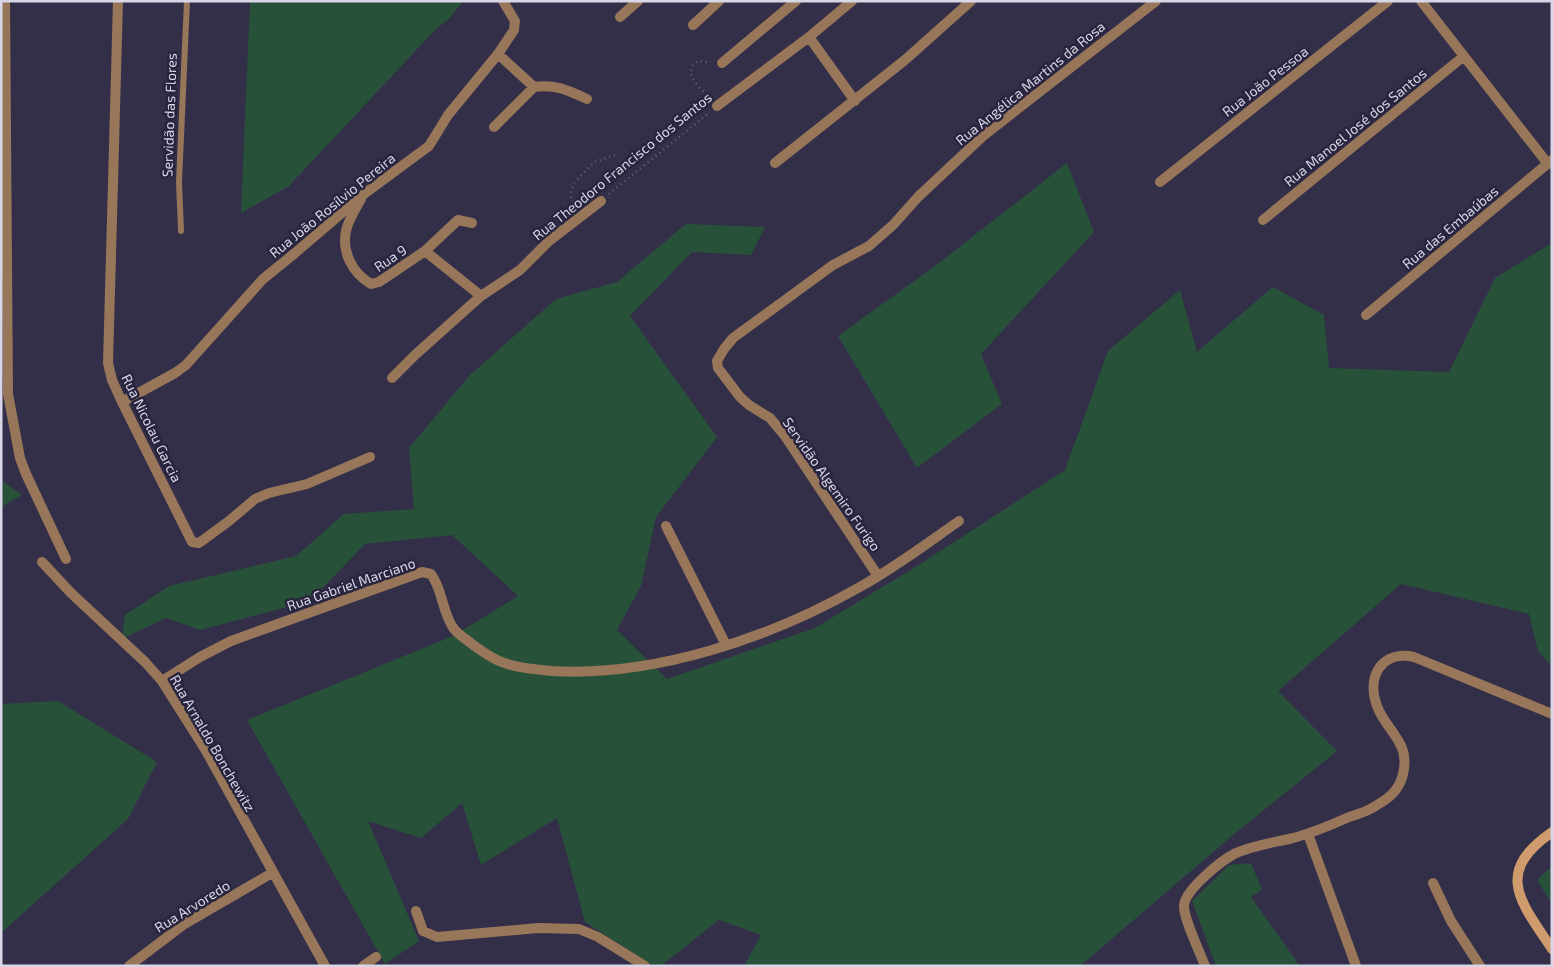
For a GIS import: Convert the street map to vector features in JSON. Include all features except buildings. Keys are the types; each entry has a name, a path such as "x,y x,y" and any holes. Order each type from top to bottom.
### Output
{"main road":[{"path":"1552,832 1543,837 1524,857 1516,882 1517,890 1523,902 1552,949"}],"street":[{"path":"5,1 8,394 20,458 66,559"},
{"name":"Rua Nicolau Garcia","path":"118,1 108,352 110,372 122,402 192,542 199,543 229,522 255,499 270,493 307,484 370,457"},
{"name":"Rua João Rosílvio Pereira","path":"122,402 186,365 263,279 364,194 429,146 448,115 498,54 514,30 515,21 503,1"},
{"path":"620,17 638,1"},
{"path":"693,25 719,1"},
{"path":"722,63 796,1"},
{"name":"Rua Theodoro Francisco dos Santos","path":"718,106 809,38 852,1"},
{"path":"775,163 905,60 971,1"},
{"name":"Rua Angélica Martins da Rosa","path":"718,368 718,361 724,348 732,338 833,265 869,246 893,225 918,197 983,136 1156,1"},
{"name":"Rua João Pessoa","path":"1160,182 1388,1"},
{"path":"1421,1 1550,162"},
{"path":"809,38 855,101"},
{"path":"498,54 534,87"},
{"name":"Rua Manoel José dos Santos","path":"1263,220 1464,56"},
{"path":"494,127 534,87 547,85 560,87 587,98"},
{"name":"Rua das Embaúbas","path":"1366,316 1550,162"},
{"name":"Rua 9","path":"364,194 347,228 345,241 351,264 360,278 371,284 379,282 425,251 481,296"},
{"name":"Rua Theodoro Francisco dos Santos","path":"392,378 481,296 520,270 549,241 600,200"},
{"path":"425,251 458,220 472,223"},
{"name":"Servidão Algemiro Furigo","path":"718,368 740,397 777,426 878,576"},
{"name":"Rua Gabriel Marciano","path":"162,681 200,657 231,641 422,572 431,574 437,581 444,607 454,629 497,660 527,669 579,672 654,665 753,636 816,610 878,576 959,521"},
{"path":"666,526 726,645"},
{"name":"Rua Arnaldo Bonchewitz","path":"42,562 71,593 145,662 162,681 205,750 325,966"},
{"path":"1205,966 1184,905 1191,891 1234,854 1308,834 1374,808 1397,789 1403,775 1405,760 1402,748 1377,707 1373,687 1376,670 1387,660 1402,654 1414,657 1552,714"},
{"path":"1308,834 1356,966"},
{"name":"Rua Arvoredo","path":"129,966 183,925 272,873"},
{"path":"1433,883 1451,921 1480,966"},
{"path":"416,911 422,931 437,937 538,928 579,929 598,937 645,966"},
{"path":"363,966 376,957"}],"lane":[{"name":"Servidão das Flores","path":"181,231 179,182 187,1"}],"path":[{"path":"718,106 692,78 690,70 691,66 698,61 704,60 718,65 722,63"},
{"name":"Rua Theodoro Francisco dos Santos","path":"600,200 718,106"},
{"path":"581,216 571,198 574,183 594,162 615,155"}],"green space":[{"path":"250,1 463,1 450,18 435,30 289,186 241,213"},
{"path":"1067,163 1094,232 981,354 1002,404 917,468 838,336 935,266"},
{"path":"686,224 765,227 751,255 692,252 630,316 717,437 656,517 641,586 617,630 667,679 815,628 922,563 1065,470 1108,351 1180,290 1197,352 1273,287 1324,315 1329,368 1449,372 1495,278 1552,243 1552,667 1538,651 1529,614 1401,584 1278,691 1337,751 1227,840 1080,966 744,966 761,935 719,920 661,966 654,966 585,922 557,818 481,865 462,803 421,838 368,821 419,941 385,964 247,720 453,636 518,596 452,535 365,544 310,601 200,630 166,618 122,639 125,615 169,586 296,556 344,514 414,509 409,448 470,375 556,299 617,282"},
{"path":"1,480 22,495 1,507"},
{"path":"58,701 157,762 128,819 1,933 1,704"},
{"path":"1251,863 1262,890 1251,897 1300,966 1216,966 1192,901 1229,865"},
{"path":"1552,866 1552,904 1537,880"}]}
